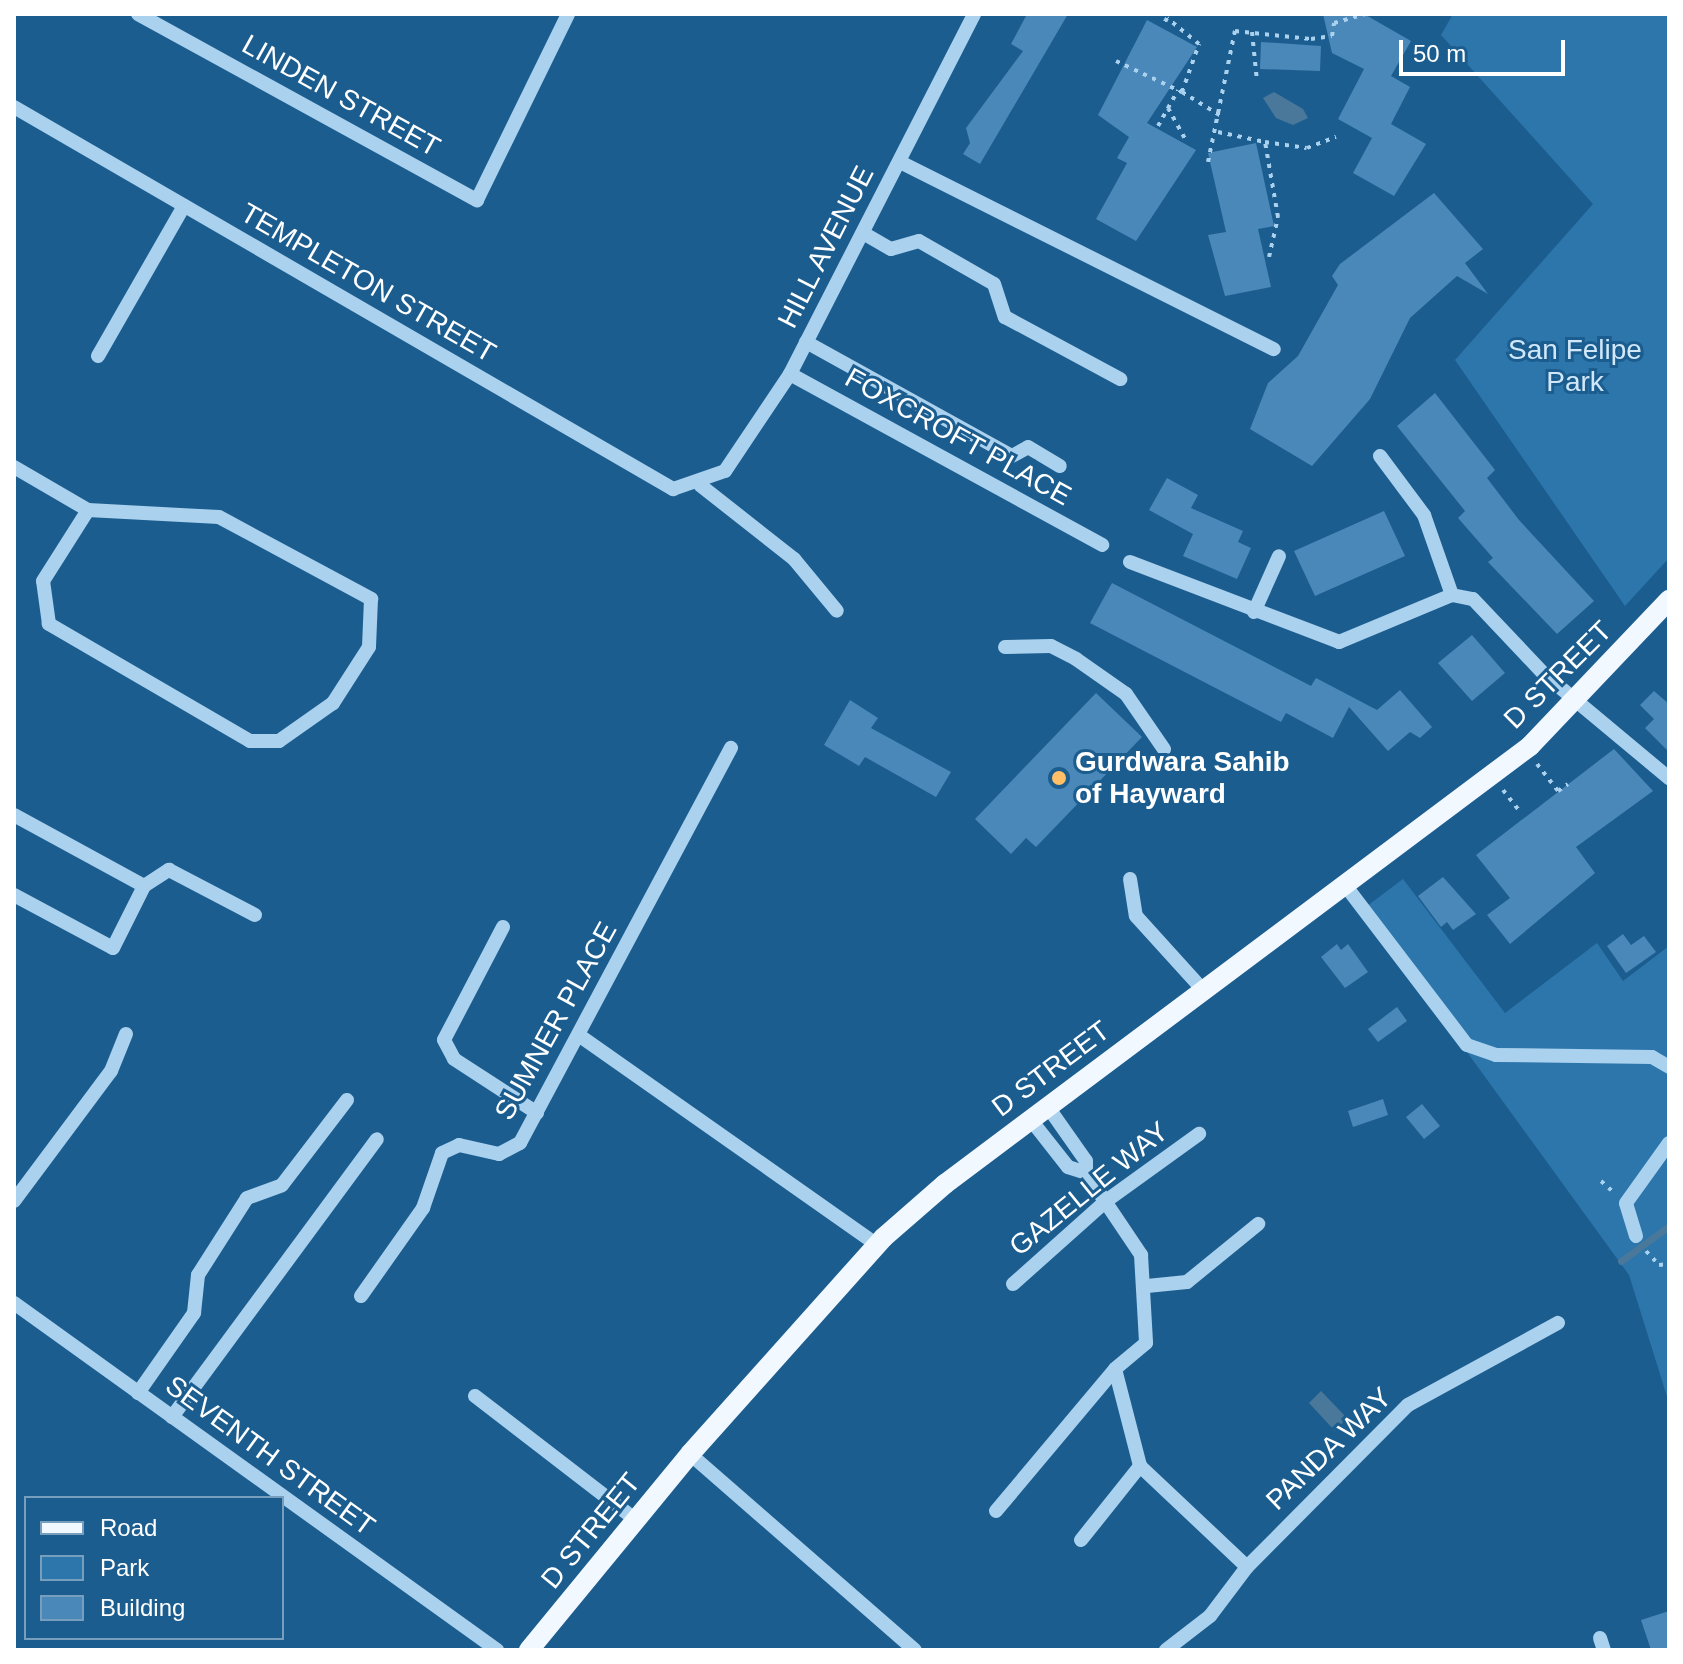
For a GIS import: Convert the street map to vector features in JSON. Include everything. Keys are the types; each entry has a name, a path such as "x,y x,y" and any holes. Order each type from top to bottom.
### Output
{"main road":[{"name":"D STREET","path":"529,1650 690,1454 877,1245 1048,1107 1530,746 1669,600"}],"street":[{"name":"LINDEN STREET","path":"138,14 477,200 568,14"},
{"name":"HILL AVENUE","path":"700,485 725,471 790,374 974,14"},
{"name":"TEMPLETON STREET","path":"14,107 673,489 700,485"},
{"path":"900,162 1274,349"},
{"path":"98,356 184,206"},
{"path":"863,233 891,249 919,241 994,284 1005,317 1120,379"},
{"path":"806,342 1012,456 1028,447 1060,466"},
{"name":"FOXCROFT PLACE","path":"790,374 1102,545"},
{"path":"1380,456 1424,515 1452,595"},
{"path":"14,467 88,510 219,517 371,599 369,647 333,703 279,741 250,741 49,624 43,581 88,510"},
{"path":"700,485 794,559 837,611"},
{"path":"1254,612 1279,556"},
{"path":"1130,562 1339,642 1452,595 1487,609 1544,674 1669,778"},
{"path":"1005,647 1051,646 1076,659 1126,694 1164,749"},
{"name":"SUMNER PLACE","path":"361,1296 423,1208 442,1153 459,1145 499,1154 520,1143 580,1036 731,748"},
{"path":"14,815 144,886"},
{"path":"14,895 113,948 144,886 169,870 255,915"},
{"path":"1130,879 1136,916 1203,990"},
{"path":"1345,885 1467,1045 1496,1055 1652,1057 1669,1067"},
{"path":"503,927 444,1040 454,1059 537,1113"},
{"path":"14,1201 111,1071 126,1034"},
{"path":"580,1036 877,1245"},
{"path":"138,1393 194,1313 198,1275 247,1198 282,1185 347,1100"},
{"path":"996,1511 1115,1369 1146,1343 1147,1286 1141,1255 1086,1173 1086,1161 1048,1107"},
{"path":"1031,1120 1068,1167 1086,1173"},
{"name":"GAZELLE WAY","path":"1013,1284 1106,1201 1199,1134"},
{"path":"172,1417 377,1139"},
{"path":"1636,1236 1626,1203 1669,1143"},
{"path":"1147,1286 1187,1282 1258,1224"},
{"name":"SEVENTH STREET","path":"14,1303 282,1496"},
{"name":"PANDA WAY","path":"1166,1650 1210,1616 1247,1567 1408,1405 1558,1323"},
{"path":"1115,1369 1140,1466 1247,1567"},
{"path":"475,1396 636,1520"},
{"path":"690,1454 915,1650"},
{"path":"1081,1540 1140,1466"},
{"name":"SEVENTH STREET","path":"284,1497 497,1650"}],"path":[{"path":"1208,162 1218,132 1235,31 1322,38 1332,36 1334,23 1365,14"},
{"path":"1158,126 1180,91 1199,44 1167,18 1163,26"},
{"path":"1252,31 1257,81"},
{"path":"1116,61 1180,91 1221,116"},
{"path":"1168,108 1186,141"},
{"path":"1218,132 1307,148 1336,137"},
{"path":"1265,142 1278,217 1269,257"},
{"path":"1542,771 1558,791 1568,784"},
{"path":"1508,796 1521,813"},
{"path":"1647,1252 1659,1265 1669,1264"}],"green space":[{"name":"San Felipe Park","path":"1453,14 1669,14 1669,558 1625,606 1455,360 1593,204 1441,35"},
{"path":"1403,879 1505,1013 1597,943 1623,981 1669,946 1669,1403 1629,1275 1363,909"}],"shaded area":[{"path":"1274,92 1303,109 1308,118 1293,125 1276,118 1263,98"},
{"path":"1321,1391 1347,1418 1335,1431 1309,1403"}],"building":[{"path":"1027,14 1068,14 980,164 963,154 970,143 966,128 1023,51 1011,44"},
{"path":"1323,14 1364,14 1411,41 1391,76 1410,87 1391,124 1426,144 1394,196 1353,173 1372,138 1338,119 1364,69 1332,53"},
{"path":"1147,20 1197,47 1147,123 1196,150 1136,241 1096,219 1127,163 1117,158 1129,137 1098,115"},
{"path":"1261,42 1321,46 1320,71 1260,69"},
{"path":"1256,143 1274,226 1258,229 1271,287 1225,296 1208,235 1226,232 1208,153"},
{"path":"1434,193 1483,249 1465,263 1488,294 1457,276 1410,318 1370,399 1312,466 1250,429 1268,383 1298,356 1338,285 1332,276 1340,264"},
{"path":"1435,393 1495,470 1487,478 1519,520 1594,601 1557,634 1488,562 1493,558 1458,518 1465,511 1397,426"},
{"path":"1167,478 1198,495 1191,508 1243,531 1238,542 1251,548 1237,579 1183,556 1193,534 1149,510"},
{"path":"1384,511 1405,556 1315,596 1294,551"},
{"path":"1112,583 1311,686 1316,678 1377,710 1400,690 1432,727 1420,738 1410,732 1388,751 1349,707 1333,738 1286,713 1281,722 1090,623"},
{"path":"1472,635 1505,673 1472,701 1438,663"},
{"path":"1654,691 1669,704 1669,752 1645,728 1654,719 1640,705"},
{"name":"Gurdwara Sahib of Hayward","path":"1096,693 1142,737 1036,847 1026,838 1011,854 975,819"},
{"path":"850,700 878,718 871,728 951,772 936,797 865,757 859,766 824,745"},
{"path":"1614,749 1653,791 1576,847 1595,873 1510,944 1487,915 1510,898 1476,855"},
{"path":"1443,877 1476,914 1453,930 1447,922 1441,927 1418,896"},
{"path":"1623,934 1631,945 1644,936 1656,952 1626,973 1607,946"},
{"path":"1337,944 1341,950 1348,944 1368,972 1345,988 1321,957"},
{"path":"1397,1007 1407,1021 1378,1042 1368,1029"},
{"path":"1383,1099 1388,1115 1353,1127 1348,1111"},
{"path":"1422,1104 1440,1126 1424,1139 1406,1117"},
{"path":"1669,1611 1669,1650 1651,1650 1641,1620"}],"waterway":[{"path":"1621,1261 1669,1226"}],"place":[{"name":"Gurdwara Sahib of Hayward","path":"1059,778"}]}
